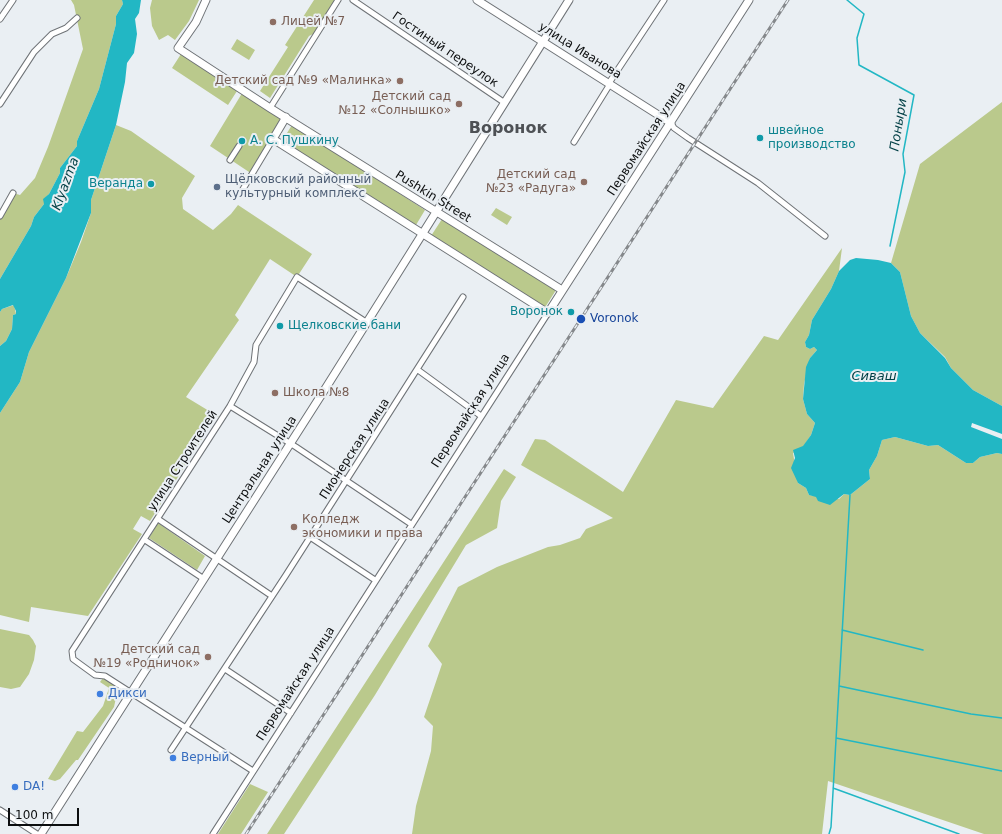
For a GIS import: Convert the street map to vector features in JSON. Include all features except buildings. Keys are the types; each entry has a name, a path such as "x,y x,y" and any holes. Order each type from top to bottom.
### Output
{"street":[{"path":"0,19 13,0"},
{"name":"Pushkin Street","path":"206,0 196,22 178,48 270,108 562,290"},
{"path":"270,108 338,0"},
{"name":"Гостиный переулок","path":"353,0 505,103"},
{"name":"улица Иванова","path":"477,0 671,123"},
{"name":"Центральная улица","path":"41,834 290,444 569,0"},
{"name":"Центральная улица","path":"560,16 574,0"},
{"path":"574,142 664,0"},
{"name":"Первомайская улица","path":"212,834 749,0"},
{"path":"0,104 34,52 52,34 66,28 77,18"},
{"path":"240,194 273,139 289,119"},
{"path":"671,123 674,128 688,138 758,183 825,236"},
{"path":"273,139 548,313"},
{"path":"230,160 239,146"},
{"path":"0,216 14,193"},
{"name":"улица Строителей","path":"131,693 105,676 95,675 77,663 73,659 72,651 230,406 254,362 256,345 297,277 366,322"},
{"name":"Пионерская улица","path":"171,750 346,482 463,297"},
{"path":"418,370 481,416"},
{"path":"230,406 411,524"},
{"path":"158,519 272,596"},
{"path":"310,537 375,580"},
{"path":"145,540 204,579"},
{"path":"225,669 291,712"},
{"path":"131,693 253,771"},
{"path":"0,810 37,834"}],"green space":[{"path":"71,0 122,0 123,4 116,16 116,24 99,89 77,141 77,146 60,168 60,173 49,194 44,199 44,204 34,217 31,226 0,279 0,216 13,193 20,195 35,178 48,147 83,49 74,5"},
{"path":"152,0 199,0 189,21 175,40 168,35 159,40 152,26 150,8"},
{"path":"314,0 335,0 315,33 309,36 270,98 260,91 288,47 285,45"},
{"path":"237,39 255,50 249,60 231,49"},
{"path":"181,54 237,91 228,105 172,68"},
{"path":"244,90 286,117 252,174 210,146"},
{"path":"1002,102 1002,406 973,390 951,368 945,357 920,333 911,316 900,272 891,263 920,164"},
{"path":"116,125 131,131 195,176 182,198 183,209 213,230 231,214 238,205 312,254 297,277 270,259 235,315 239,320 186,397 219,417 216,417 150,521 141,516 133,529 142,534 88,616 31,607 29,622 0,615 0,413 20,382 29,352 66,278 81,242 91,213 91,200"},
{"path":"292,125 425,210 416,225 282,141"},
{"path":"496,208 512,217 507,225 491,215"},
{"path":"442,219 556,290 544,309 431,236"},
{"path":"842,248 839,271 831,289 812,320 809,335 805,342 806,347 810,349 814,347 817,350 810,358 804,384 803,399 807,414 815,423 811,435 803,447 793,453 798,483 806,488 809,495 839,499 844,494 850,495 870,479 869,470 877,456 882,440 895,437 928,446 938,445 966,463 973,463 980,457 997,453 1002,454 1002,834 984,834 828,781 822,834 412,834 416,806 431,751 433,726 424,717 442,664 428,646 458,587 497,567 548,547 560,545 580,538 586,529 613,518 521,465 535,439 545,440 623,492 676,400 713,408 764,336 778,340"},
{"path":"14,305 16,314 13,315 12,329 6,341 0,346 0,312 2,309"},
{"path":"504,469 516,477 501,501 497,528 466,545 375,695 284,834 267,834"},
{"path":"158,523 205,556 197,570 149,538"},
{"path":"0,629 29,635 36,646 34,660 29,674 20,687 11,689 0,687"},
{"path":"103,678 113,684 117,693 114,707 78,760 76,760 60,779 55,781 48,779 77,731 83,732 103,706 109,688 100,682"},
{"path":"250,784 268,792 241,834 218,834"}],"water":[{"name":"Klyazma","path":"122,0 141,0 139,13 135,19 137,34 134,53 127,63 125,82 116,125 91,200 91,213 66,278 29,352 20,382 0,413 0,346 6,341 12,329 13,315 16,314 16,311 13,305 2,309 0,312 0,279 31,226 34,217 44,204 43,199 49,194 60,173 60,168 77,146 77,141 99,89 116,24 116,16 123,4"},
{"name":"Сиваш","path":"856,258 891,263 900,272 911,316 920,333 945,358 951,368 973,390 1002,406 1002,434 972,423 971,427 1002,439 1002,454 997,453 980,457 973,463 966,463 938,445 928,446 895,437 882,440 877,456 869,470 870,479 850,495 844,494 830,505 818,501 816,497 809,495 806,488 798,483 791,468 795,458 793,450 803,446 811,435 815,423 807,414 803,399 806,367 810,358 817,350 814,347 810,349 806,347 805,342 809,335 812,320 831,289 839,271 850,260"}],"waterway":[{"name":"Поныри","path":"847,0 864,14 857,38 859,65 914,95 903,154 905,172 890,246"},
{"path":"829,834 831,827 850,495"},
{"path":"842,630 923,650"},
{"path":"839,686 971,714 1002,718"},
{"path":"836,738 1002,771"},
{"path":"833,788 959,834"}],"railway":[{"path":"246,834 788,0"}],"place":[{"name":"Лицей №7","path":"273,22"},
{"name":"Детский сад №9 «Малинка»","path":"400,81"},
{"name":"Детский сад №12 «Солнышко»","path":"459,104"},
{"name":"швейное производство","path":"760,138"},
{"name":"А. С. Пушкину","path":"242,141"},
{"name":"Детский сад №23 «Радуга»","path":"584,182"},
{"name":"Веранда","path":"151,184"},
{"name":"Щёлковский районный культурный комплекс","path":"217,187"},
{"name":"Воронок","path":"571,312"},
{"name":"Voronok","path":"581,319"},
{"name":"Щелковские бани","path":"280,326"},
{"name":"Школа №8","path":"275,393"},
{"name":"Колледж экономики и права","path":"294,527"},
{"name":"Детский сад №19 «Родничок»","path":"208,657"},
{"name":"Дикси","path":"100,694"},
{"name":"Верный","path":"173,758"},
{"name":"DA!","path":"15,787"}],"district":[{"name":"Воронок","path":"508,129"}]}
